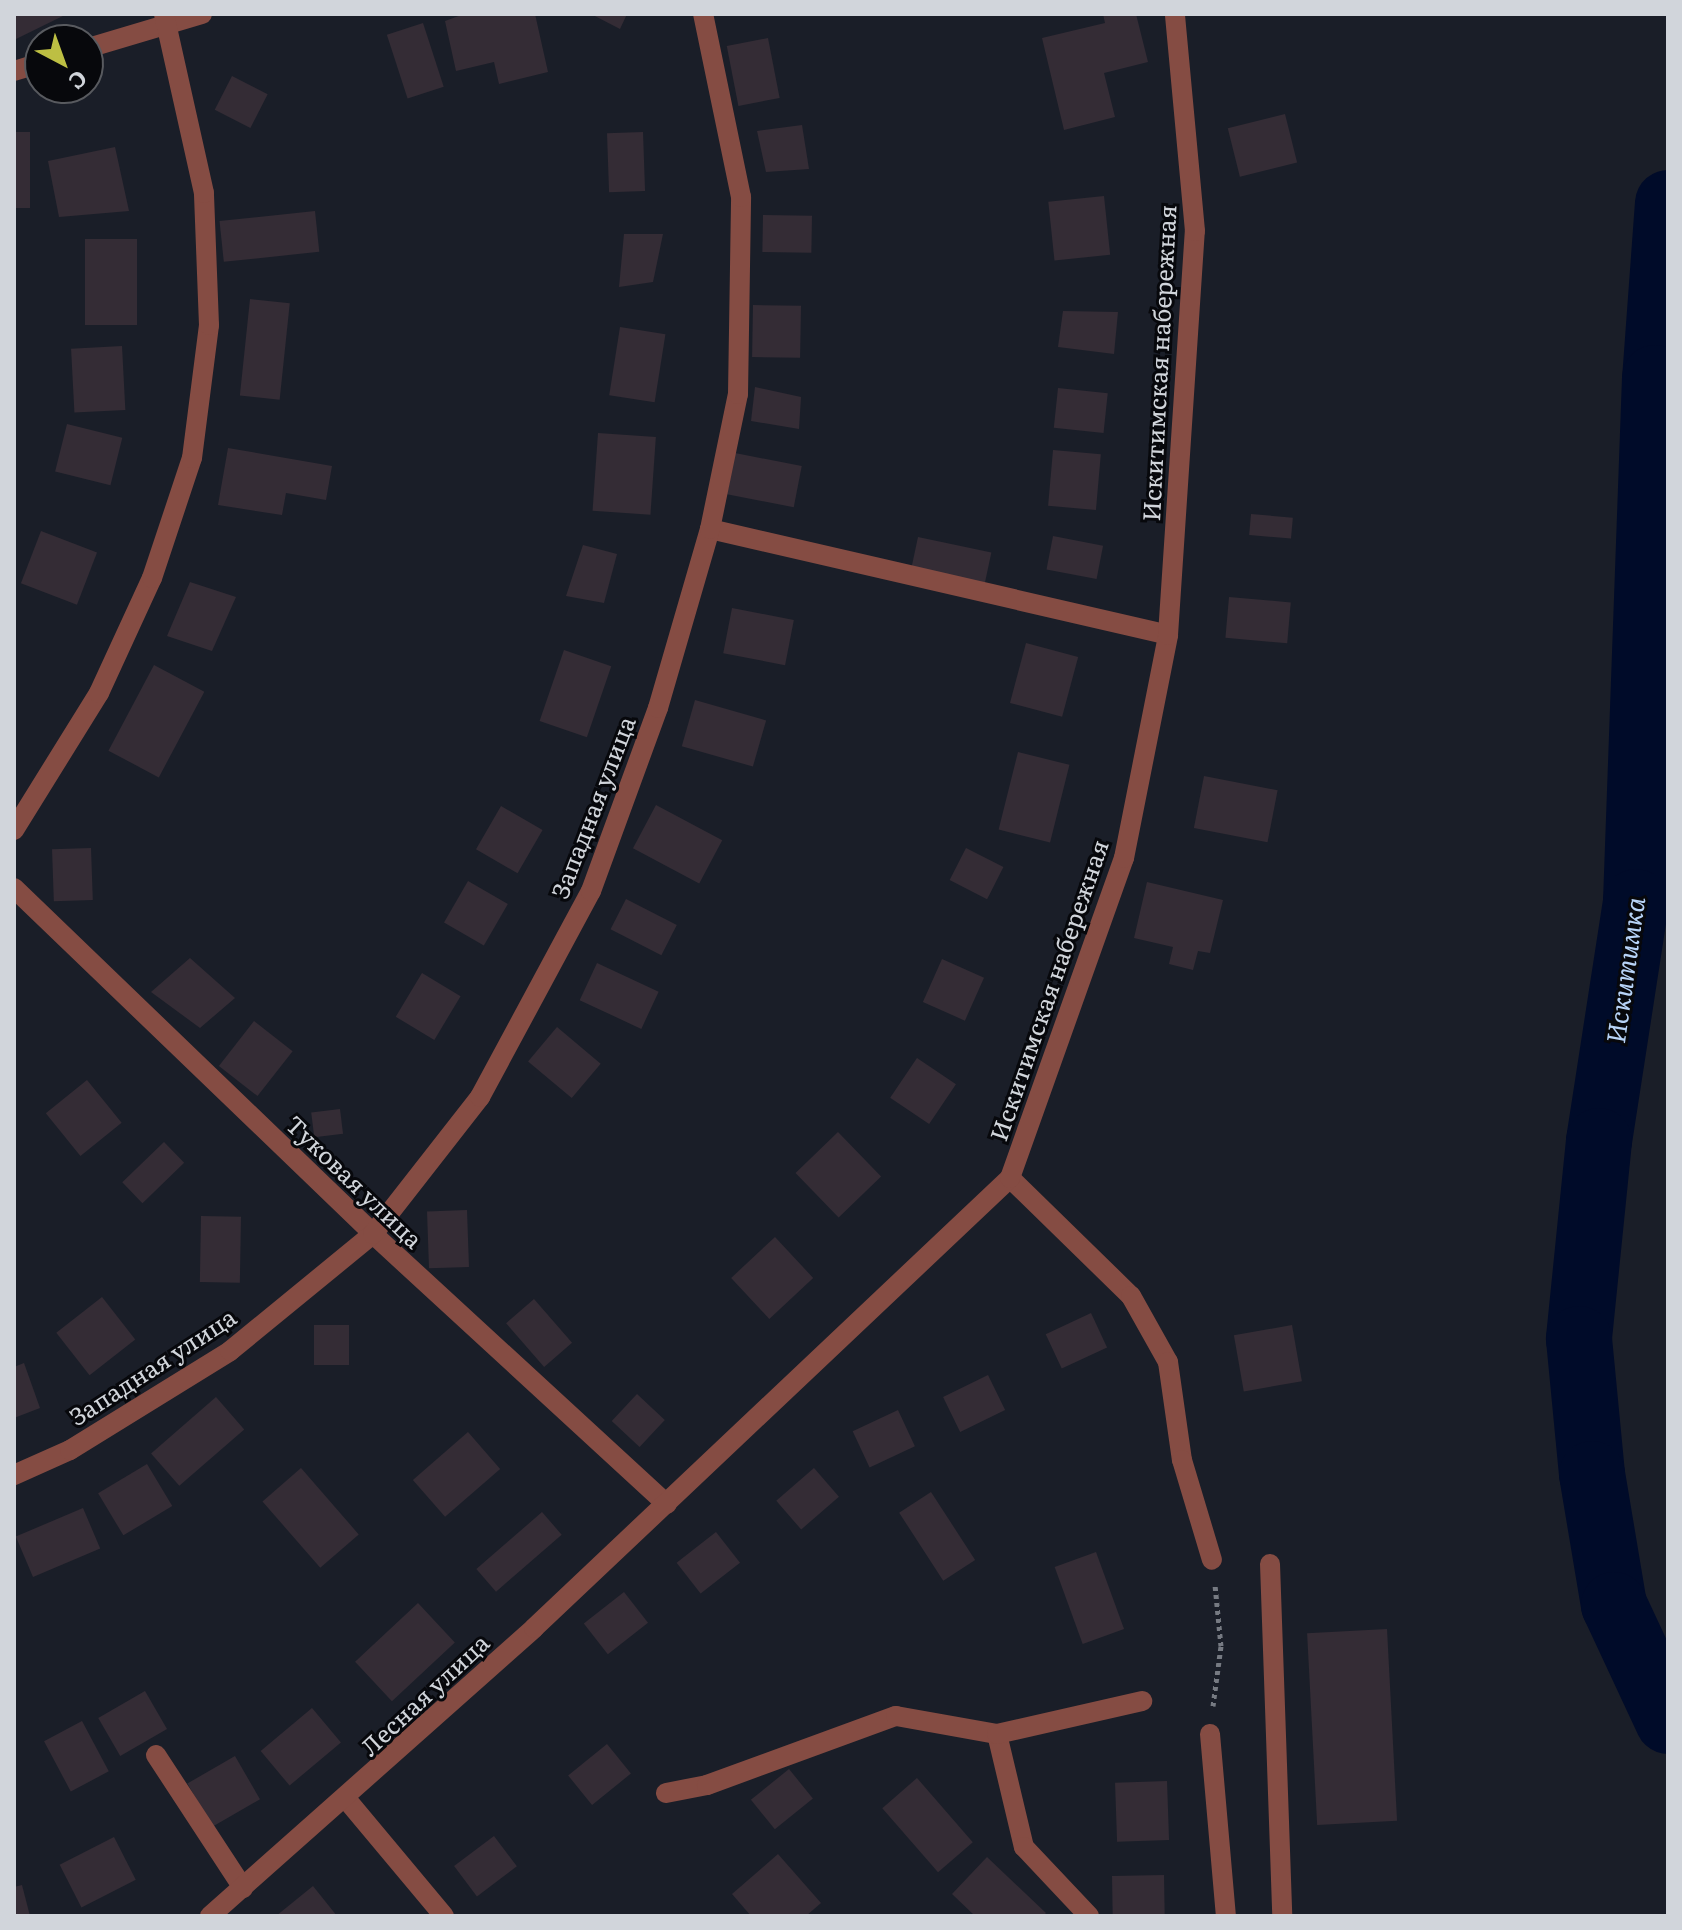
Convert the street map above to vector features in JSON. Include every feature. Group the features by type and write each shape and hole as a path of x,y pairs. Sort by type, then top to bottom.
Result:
{"lane":[{"path":"104,42 166,19 202,14"},
{"name":"Западная улица","path":"14,1475 70,1450 230,1351 373,1234 480,1097 591,891 658,708 710,529 738,394 741,197 703,14"},
{"name":"Искитимская набережная","path":"667,1504 1010,1178 1124,858 1168,635 1195,231 1175,14"},
{"path":"14,830 99,693 152,578 192,458 209,325 204,193 166,19"},
{"path":"710,529 1168,635"},
{"name":"Туковая улица","path":"14,888 373,1234 667,1504"},
{"path":"1010,1178 1131,1296 1168,1362 1182,1460 1212,1560"},
{"name":"Лесная улица","path":"210,1916 347,1800 667,1504"},
{"path":"1270,1564 1282,1916"},
{"path":"666,1793 707,1785 896,1716 997,1734 1142,1701"},
{"path":"997,1734 1024,1847 1089,1916"},
{"path":"1210,1734 1226,1916"},
{"path":"156,1755 243,1888"},
{"path":"347,1800 444,1916"}],"path":[{"path":"1210,1734 1221,1646 1212,1560"}],"building":[{"path":"14,14 67,14 47,24 24,24 24,35 14,40"},
{"path":"464,14 535,14 548,72 499,84 494,62 456,71 445,21"},
{"path":"591,14 627,14 620,29"},
{"path":"1103,14 1136,14 1148,62 1104,73 1115,117 1064,130 1042,38 1105,23"},
{"path":"423,23 444,87 408,98 387,35"},
{"path":"768,38 780,98 738,106 727,46"},
{"path":"232,76 268,94 250,128 215,110"},
{"path":"1285,114 1297,163 1240,177 1228,128"},
{"path":"802,125 809,169 766,172 757,131"},
{"path":"14,132 30,132 30,208 14,208"},
{"path":"643,132 645,191 609,192 607,133"},
{"path":"115,147 129,211 59,217 48,161"},
{"path":"1104,196 1110,255 1054,261 1048,202"},
{"path":"315,211 319,252 224,262 220,221"},
{"path":"763,215 812,216 811,253 762,252"},
{"path":"624,234 663,234 653,282 619,287"},
{"path":"85,239 137,239 137,325 85,325"},
{"path":"250,299 290,303 280,400 240,395"},
{"path":"753,305 801,306 800,358 752,357"},
{"path":"1063,311 1118,312 1114,354 1058,347"},
{"path":"620,327 665,334 655,402 609,395"},
{"path":"122,346 125,410 74,413 71,349"},
{"path":"755,387 801,397 799,429 751,421"},
{"path":"1058,388 1108,393 1104,433 1054,428"},
{"path":"67,424 122,438 110,485 55,472"},
{"path":"598,433 656,437 650,515 593,511"},
{"path":"228,448 332,466 326,500 286,493 282,515 218,505"},
{"path":"1053,450 1101,454 1096,510 1048,506"},
{"path":"735,453 802,466 794,507 727,494"},
{"path":"1251,514 1293,518 1291,539 1249,535"},
{"path":"41,531 97,553 77,605 21,583"},
{"path":"1053,536 1103,546 1097,579 1047,569"},
{"path":"918,537 991,553 984,585 911,569"},
{"path":"583,545 617,554 604,603 566,596"},
{"path":"190,582 236,597 212,651 167,636"},
{"path":"1229,597 1291,602 1287,643 1225,638"},
{"path":"732,608 794,620 785,665 723,653"},
{"path":"1026,643 1078,657 1062,717 1010,703"},
{"path":"564,650 611,666 587,737 540,721"},
{"path":"154,665 204,692 159,777 108,751"},
{"path":"695,700 766,720 753,767 682,746"},
{"path":"1018,752 1069,765 1050,842 999,830"},
{"path":"1204,776 1278,790 1268,842 1194,828"},
{"path":"656,805 722,840 699,883 633,848"},
{"path":"501,806 543,830 518,873 476,849"},
{"path":"91,848 93,900 54,901 52,849"},
{"path":"966,848 1003,867 987,899 950,880"},
{"path":"468,881 508,904 484,946 444,923"},
{"path":"1147,882 1223,900 1210,953 1198,951 1193,970 1169,964 1173,947 1134,938"},
{"path":"626,899 677,925 661,955 611,929"},
{"path":"190,958 235,998 200,1028 151,992"},
{"path":"942,959 984,978 965,1021 923,1002"},
{"path":"597,963 659,992 641,1029 580,1000"},
{"path":"422,973 461,996 434,1040 396,1017"},
{"path":"254,1021 293,1051 258,1096 219,1066"},
{"path":"557,1027 601,1064 572,1098 528,1061"},
{"path":"917,1058 956,1084 929,1124 890,1098"},
{"path":"87,1080 122,1123 80,1156 46,1113"},
{"path":"340,1109 343,1134 314,1137 311,1113"},
{"path":"838,1132 881,1177 839,1218 796,1173"},
{"path":"164,1142 184,1163 142,1203 122,1182"},
{"path":"467,1210 469,1267 429,1268 427,1211"},
{"path":"201,1216 241,1217 240,1283 200,1282"},
{"path":"775,1237 813,1278 769,1319 731,1278"},
{"path":"102,1297 135,1340 90,1375 56,1333"},
{"path":"534,1299 572,1343 544,1367 506,1323"},
{"path":"1091,1313 1107,1347 1062,1369 1046,1334"},
{"path":"314,1325 349,1325 349,1365 314,1365"},
{"path":"1292,1325 1302,1381 1244,1391 1234,1335"},
{"path":"24,1363 40,1408 14,1418 14,1367"},
{"path":"988,1375 1005,1410 960,1432 943,1397"},
{"path":"637,1394 665,1420 640,1447 612,1421"},
{"path":"216,1397 244,1429 179,1486 151,1453"},
{"path":"898,1410 915,1446 870,1467 853,1431"},
{"path":"468,1432 500,1469 445,1517 413,1480"},
{"path":"147,1464 172,1506 123,1535 98,1493"},
{"path":"301,1468 359,1534 320,1568 263,1501"},
{"path":"814,1468 839,1497 801,1529 776,1501"},
{"path":"931,1492 975,1560 943,1581 899,1513"},
{"path":"83,1508 100,1549 33,1577 16,1537"},
{"path":"542,1512 562,1535 496,1592 476,1569"},
{"path":"716,1532 740,1563 701,1594 677,1563"},
{"path":"1096,1552 1124,1629 1083,1644 1055,1567"},
{"path":"624,1592 648,1623 608,1654 584,1623"},
{"path":"418,1603 455,1642 392,1701 355,1662"},
{"path":"1387,1629 1397,1821 1317,1825 1307,1633"},
{"path":"145,1691 167,1729 120,1756 98,1718"},
{"path":"312,1708 341,1742 290,1786 261,1751"},
{"path":"82,1721 109,1771 71,1792 44,1741"},
{"path":"607,1744 631,1774 592,1805 568,1775"},
{"path":"235,1756 260,1799 212,1827 187,1784"},
{"path":"789,1769 813,1799 775,1829 751,1800"},
{"path":"917,1778 973,1842 938,1872 882,1808"},
{"path":"1167,1781 1169,1840 1117,1842 1115,1783"},
{"path":"494,1836 517,1866 477,1896 454,1866"},
{"path":"114,1837 136,1880 81,1907 60,1865"},
{"path":"778,1854 821,1903 806,1916 751,1916 732,1894"},
{"path":"987,1857 1046,1913 1043,1916 975,1916 952,1894"},
{"path":"1164,1875 1165,1916 1113,1916 1112,1876"},
{"path":"22,1885 30,1916 14,1916 14,1887"},
{"path":"313,1886 337,1916 276,1916"}],"waterway":[{"name":"Искитимка","path":"1668,203 1655,378 1636,902 1599,1141 1579,1339 1592,1474 1614,1605 1668,1721"}]}
